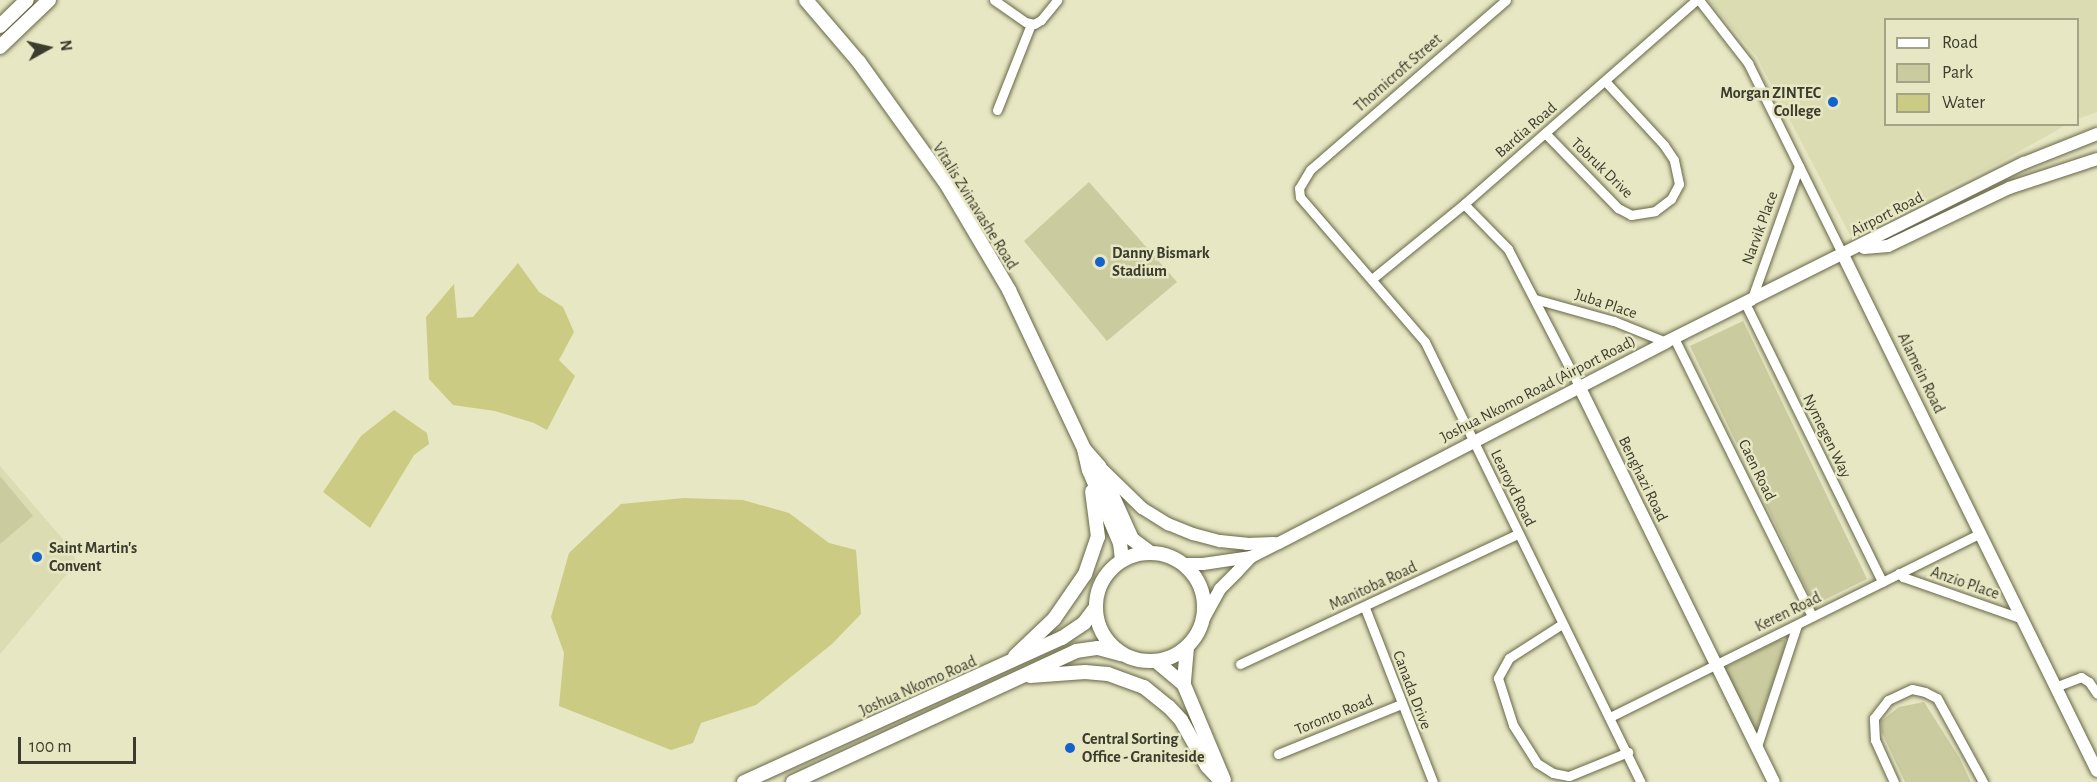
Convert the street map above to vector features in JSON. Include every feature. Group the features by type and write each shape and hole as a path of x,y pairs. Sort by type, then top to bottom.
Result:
{"main road":[{"path":"0,26 27,0"},
{"path":"0,47 50,0"},
{"name":"Vitalis Zvinavashe Road","path":"806,0 859,62 947,185 1009,290 1084,449 1132,539 1149,552"},
{"path":"1005,665 1054,619 1075,591 1095,550 1098,524 1094,468"},
{"name":"Vitalis Zvinavashe Road","path":"1094,468 1120,543 1122,560"},
{"path":"1149,552 1173,557 1184,564 1194,575 1205,603 1204,618 1198,634 1178,654 1157,662 1144,662 1121,654 1103,634 1096,607 1103,580 1122,560 1149,552"},
{"name":"Joshua Nkomo Road","path":"744,782 1062,638 1084,623 1096,607"},
{"path":"1187,647 1184,685 1223,782"},
{"name":"Joshua Nkomo Road","path":"793,782 1076,651 1089,648 1121,654"},
{"path":"1157,662 1184,685"},
{"path":"1020,677 1085,672 1108,674 1144,687 1181,720 1207,766 1223,782"}],"street":[{"path":"994,0 1029,23 1041,20 1057,0"},
{"name":"Thornicroft Street","path":"1310,170 1506,0"},
{"name":"Bardia Road","path":"1372,279 1464,204 1698,0"},
{"name":"Alamein Road","path":"1698,0 1748,63 2097,771"},
{"path":"997,110 1029,23"},
{"name":"Tobruk Drive","path":"1545,133 1618,208 1630,215 1655,211 1671,199 1679,184 1674,160 1664,144 1605,81"},
{"name":"Airport Road","path":"1843,255 2024,163 2097,134"},
{"name":"Airport Road","path":"1843,255 1872,246 1888,246 2009,188 2097,159"},
{"name":"Narvik Place","path":"1748,302 1799,166"},
{"name":"Learoyd Road","path":"1310,170 1299,188 1300,197 1425,342 1641,782"},
{"name":"Benghazi Road","path":"1464,204 1508,249 1535,299 1774,782"},
{"name":"Joshua Nkomo Road (Airport Road)","path":"1251,558 1473,440 1843,255"},
{"name":"Juba Place","path":"1535,299 1614,321 1670,340"},
{"name":"Nymegen Way","path":"1748,302 1882,582"},
{"name":"Caen Road","path":"1670,340 1812,616"},
{"path":"1094,468 1142,508 1168,524 1220,541 1247,544 1279,543"},
{"name":"Keren Road","path":"1610,717 1981,533"},
{"name":"Manitoba Road","path":"1240,664 1365,608 1518,534"},
{"path":"1184,564 1251,558"},
{"path":"1204,618 1220,589 1251,558"},
{"name":"Anzio Place","path":"1899,573 1904,577 2024,619"},
{"name":"Canada Drive","path":"1365,608 1433,782"},
{"path":"1562,624 1509,658 1498,678 1513,724 1537,763 1553,773 1569,776 1628,752"},
{"path":"1756,746 1797,625"},
{"path":"2055,687 2081,677 2089,682 2097,694"},
{"path":"1894,782 1875,740 1874,718 1888,700 1912,689 1937,698 1983,782"},
{"name":"Toronto Road","path":"1278,754 1401,704"}],"shaded area":[{"name":"Morgan ZINTEC College","path":"1708,0 2097,0 2097,112 2079,119 2079,18 1884,18 1884,126 2064,126 1997,164 1850,235 1757,57"},
{"name":"Saint Martin's Convent","path":"0,466 73,551 76,563 0,654"}],"green space":[{"name":"Danny Bismark Stadium","path":"1089,182 1177,282 1107,341 1024,241"},
{"path":"1743,321 1867,579 1814,605 1690,346"},
{"path":"0,476 33,516 0,544"},
{"path":"1779,640 1785,640 1785,647 1755,734 1724,668"},
{"path":"1924,702 1959,757 1971,782 1905,782 1882,733 1881,721 1899,707"}],"water":[{"path":"518,263 539,292 563,307 574,332 559,360 575,376 547,430 534,423 495,411 453,405 429,379 426,317 454,284 457,318 473,317"},
{"path":"394,410 427,433 429,444 414,455 370,528 323,492 361,436"},
{"path":"684,498 743,500 789,513 829,543 856,550 861,614 832,644 756,705 701,723 693,743 671,750 559,706 564,653 551,617 569,553 621,504"}],"place":[{"name":"Morgan ZINTEC College","path":"1833,102"},
{"name":"Danny Bismark Stadium","path":"1100,262"},
{"name":"Saint Martin's Convent","path":"37,557"},
{"name":"Central Sorting Office - Graniteside","path":"1070,748"}]}
